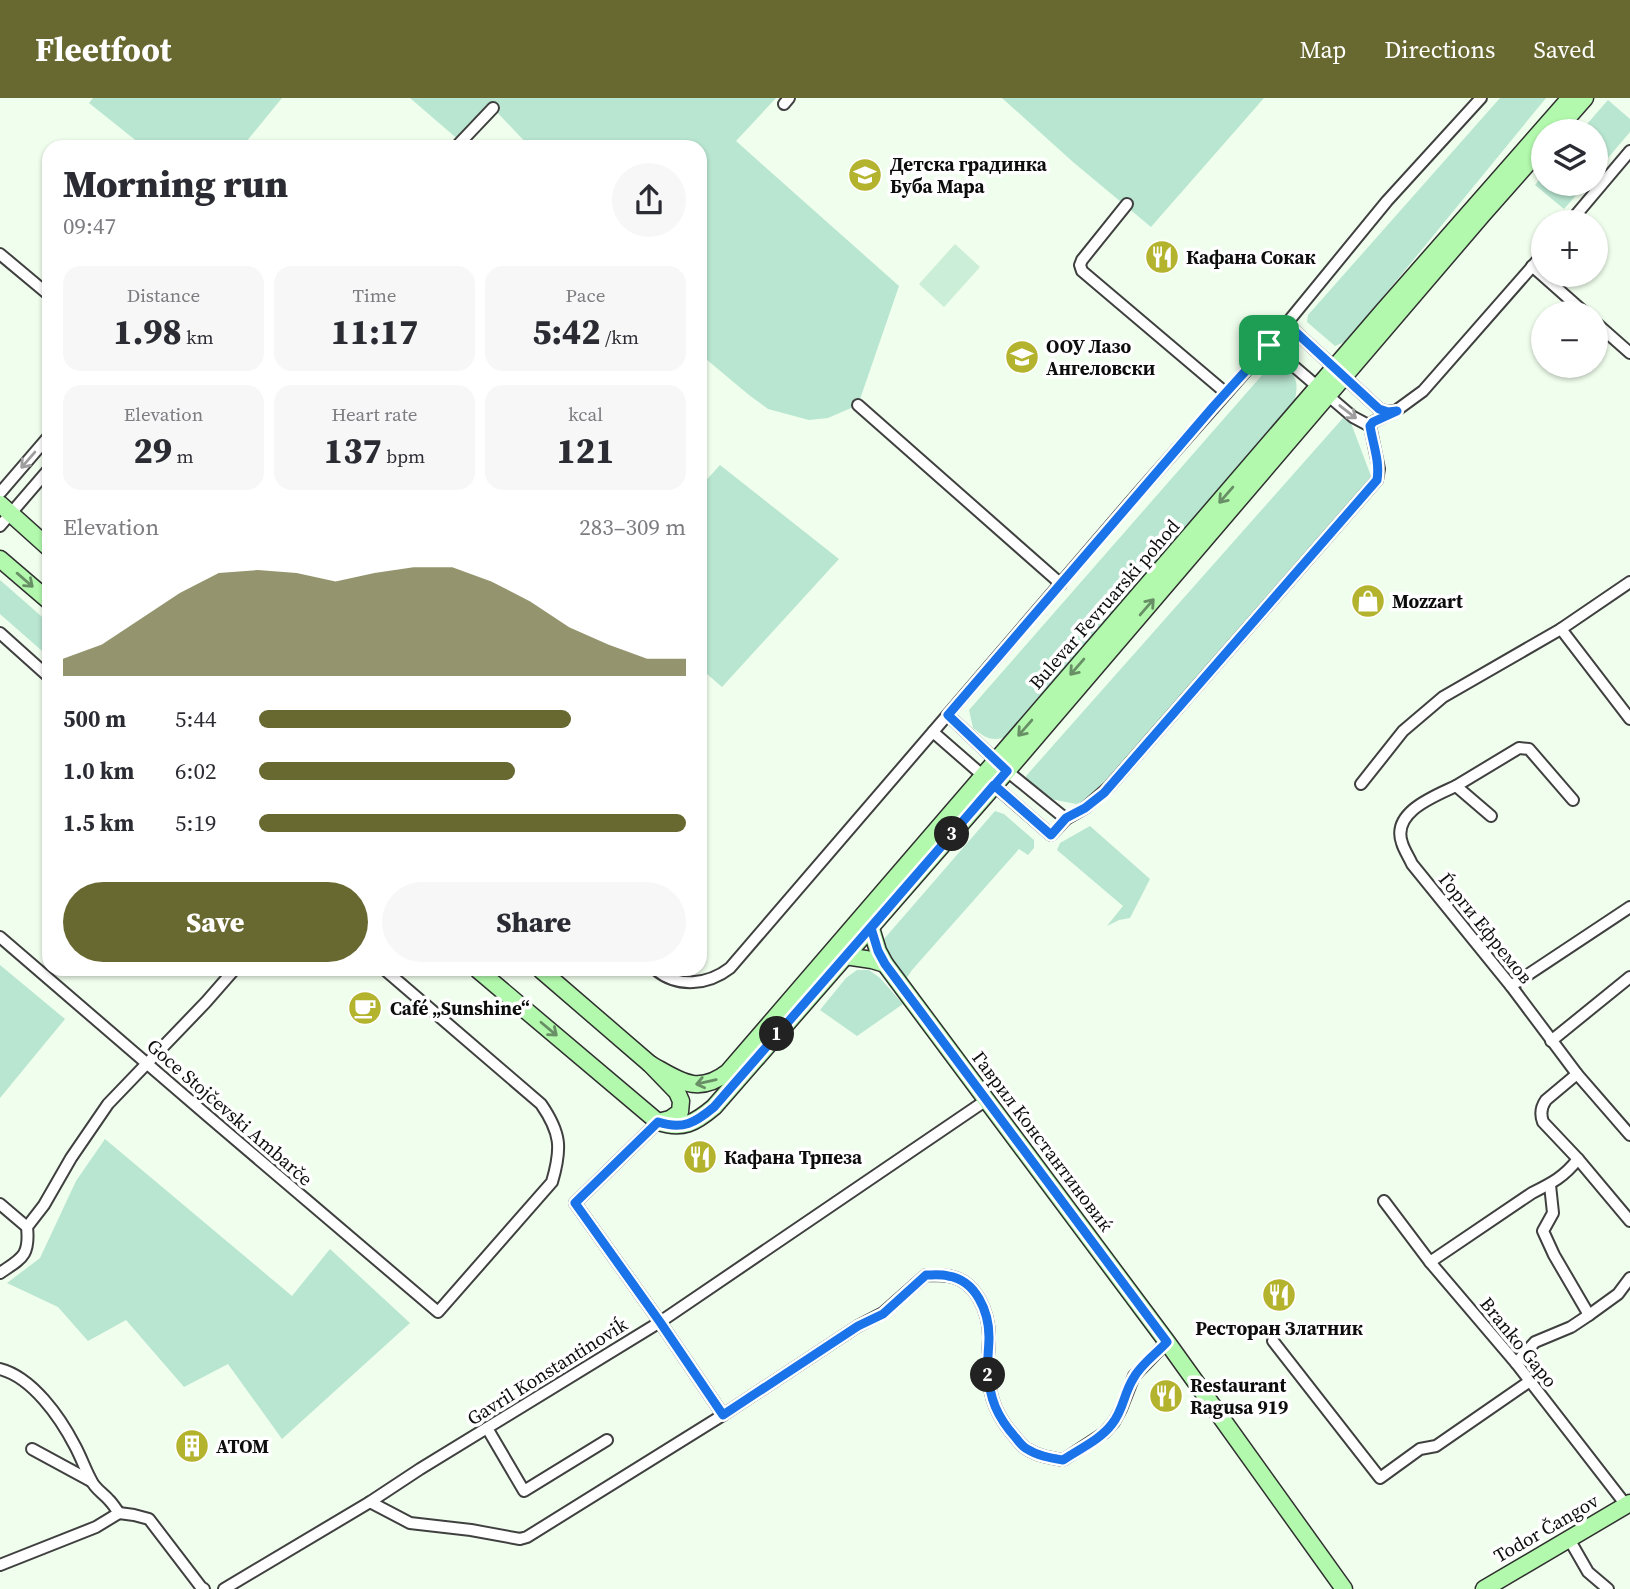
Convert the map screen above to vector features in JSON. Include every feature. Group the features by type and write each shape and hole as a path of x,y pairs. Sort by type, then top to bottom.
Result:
{"street":[{"path":"664,976 694,982 712,979 730,968 1287,324 1387,201 1481,98"},
{"name":"Bulevar Fevruarski pohod","path":"1340,373 1570,98"},
{"path":"1567,119 1585,98"},
{"path":"463,140 494,108"},
{"path":"1580,210 1630,151"},
{"name":"Bulevar Fevruarski pohod","path":"650,1064 693,1085 718,1080 728,1072 989,781 1323,392 1531,160"},
{"path":"1126,204 1082,260 1082,271 1226,393"},
{"path":"0,254 42,289"},
{"path":"1370,426 1397,411 1423,391 1531,267"},
{"path":"1556,287 1571,301"},
{"path":"1287,324 1379,409 1397,411"},
{"path":"1608,334 1630,353"},
{"path":"933,732 1051,835 1066,818 1085,808 1110,787 1377,480 1378,460 1370,426 1353,417 1269,345"},
{"path":"858,405 1061,584"},
{"path":"0,493 42,444"},
{"path":"42,475 4,515 42,543"},
{"path":"0,559 42,595"},
{"path":"1361,784 1403,731 1443,697 1561,629 1630,582"},
{"path":"1561,629 1630,719"},
{"path":"0,633 42,671"},
{"path":"948,715 1002,766 1066,818"},
{"path":"1491,816 1456,786 1524,747 1529,749 1573,800"},
{"name":"Bulevar Fevruarski pohod","path":"658,1122 673,1127 686,1125 714,1107 871,928 989,781"},
{"name":"Ѓорги Ефремов","path":"1456,786 1422,803 1404,820 1401,830 1402,843 1412,864 1511,986 1577,1074 1630,1135"},
{"path":"1511,986 1630,907"},
{"name":"Гаврил Константиновиќ","path":"871,928 885,964 1167,1342 1343,1589"},
{"name":"Goce Stojčevski Ambarče","path":"0,937 42,973"},
{"path":"845,956 885,964"},
{"name":"Goce Stojčevski Ambarče","path":"46,976 438,1312 552,1182 558,1158 558,1140 556,1129 541,1104 392,976"},
{"path":"27,1227 108,1104 228,976"},
{"path":"485,976 658,1122"},
{"path":"548,976 650,1064 677,1092 681,1101 680,1112 670,1119 658,1122 575,1203 723,1415"},
{"path":"1551,1041 1630,977"},
{"path":"1577,1074 1542,1105 1543,1122 1630,1221"},
{"name":"Gavril Konstantinoviḱ","path":"224,1589 660,1322 985,1101"},
{"path":"1430,1262 1532,1193 1565,1175 1578,1159"},
{"path":"1550,1185 1553,1213 1543,1231 1553,1255 1589,1315"},
{"name":"Branko Gapo","path":"1384,1201 1430,1262 1516,1363 1628,1504"},
{"path":"0,1204 27,1227 29,1242 26,1252 19,1260 0,1273"},
{"path":"370,1502 410,1523 520,1539 536,1532 723,1415 858,1326 883,1314 926,1275 950,1276 961,1280 977,1294 987,1317 987,1367 996,1412 1025,1449 1042,1456 1063,1460 1104,1433 1121,1409 1134,1376 1167,1342"},
{"path":"1516,1363 1535,1342 1570,1327 1618,1294 1630,1278"},
{"path":"1273,1341 1380,1478 1420,1449 1436,1446 1530,1381"},
{"path":"0,1370 22,1379 44,1401 73,1443 91,1481 119,1513"},
{"path":"487,1428 524,1491 607,1440"},
{"path":"32,1449 91,1481"},
{"name":"Todor Čangov","path":"1483,1589 1628,1504"},
{"path":"0,1565 96,1527 119,1513 149,1518 204,1589"},
{"path":"1569,1539 1588,1573 1608,1589"}],"green space":[{"path":"93,98 282,98 248,140 135,140 89,103"},
{"path":"410,98 776,98 736,141 899,286 858,405 828,418 809,420 768,409 707,360 707,140 523,140 493,108 463,140 459,140"},
{"path":"1002,98 1264,98 1151,227"},
{"path":"1500,98 1546,98 1347,341 1335,346 1307,322 1308,315"},
{"path":"1608,100 1630,119 1630,132 1608,158 1608,119 1591,119"},
{"path":"1548,196 1575,196 1564,209"},
{"path":"955,244 980,267 944,307 919,284"},
{"path":"1286,365 1294,375 1296,384 1294,406 1006,737 988,738 973,728 969,710 1270,366"},
{"path":"1343,418 1351,423 1374,484 1109,787 1089,800 1076,804 1046,798 1029,784 1026,776"},
{"path":"720,465 839,559 722,687 707,674 707,479"},
{"path":"0,580 42,617 42,651 0,614"},
{"path":"995,811 1004,814 1034,840 1034,848 1028,855 1019,849 906,979 885,951 884,939"},
{"path":"1090,826 1150,879 1130,918 1107,926 1123,906 1057,850 1060,843"},
{"path":"0,965 65,1019 0,1098"},
{"path":"857,970 869,970 880,978 903,1004 857,1036 820,1010 846,978"},
{"path":"105,1139 292,1296 330,1249 410,1323 282,1439 228,1364 184,1387 126,1320 88,1341 58,1307 7,1283 40,1258 76,1181"}],"place":[{"name":"Детска градинка Буба Мара","path":"865,175"},
{"name":"Кафана Сокак","path":"1162,257"},
{"name":"ООУ Лазо Ангеловски","path":"1022,357"},
{"name":"Mozzart","path":"1368,601"},
{"name":"Café „Sunshine“","path":"365,1008"},
{"name":"Кафана Трпеза","path":"700,1157"},
{"name":"Ресторан Златник","path":"1279,1295"},
{"name":"Restaurant Ragusa 919","path":"1166,1396"},
{"name":"АТОМ","path":"192,1446"}],"route":[{"path":"1269,345 948,715 1007,771 994,785 972,811 871,928 714,1107 686,1125 673,1127 658,1122 575,1203 723,1415 858,1326 883,1314 926,1275 950,1276 961,1280 977,1294 987,1317 987,1367 996,1412 1025,1449 1042,1456 1063,1460 1104,1433 1121,1409 1134,1376 1167,1342 885,964 871,928 994,785 1051,835 1066,818 1104,793 1377,480 1378,460 1370,426 1397,411 1379,409 1287,324 1269,345"}]}
